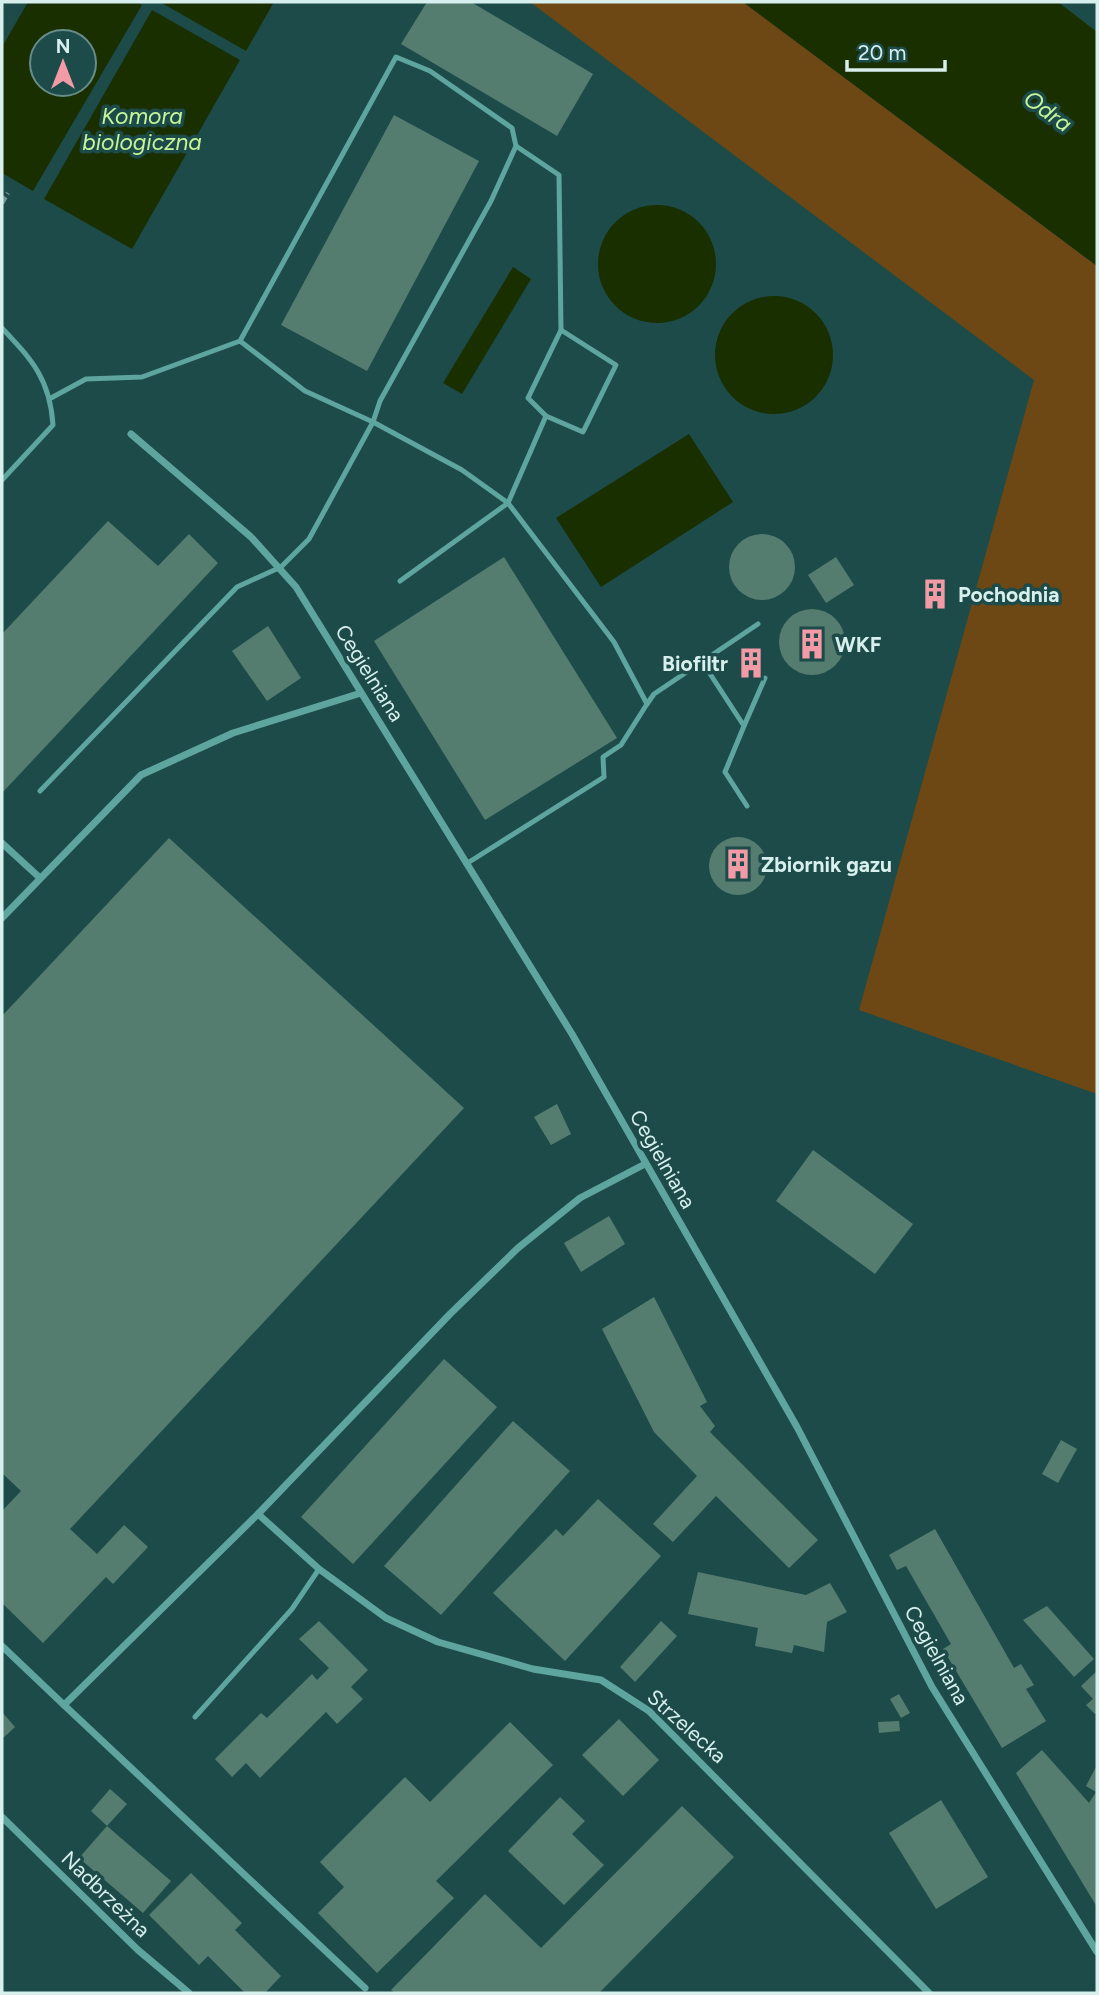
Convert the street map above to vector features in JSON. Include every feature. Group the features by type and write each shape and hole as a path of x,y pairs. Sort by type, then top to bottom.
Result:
{"street":[{"name":"Cegielniana","path":"131,434 251,537 281,567 572,1034 797,1427 932,1687 1097,1952"},
{"path":"2,918 141,775 233,733 361,693"},
{"path":"2,843 40,878"},
{"path":"64,1705 258,1514 450,1314 518,1248 580,1198 645,1164"},
{"name":"Strzelecka","path":"258,1514 319,1569 386,1618 438,1642 533,1669 601,1680 649,1711 929,1993"},
{"path":"2,1646 365,1988"},
{"name":"Nadbrzeżna","path":"2,1817 138,1950 189,1993"}],"lane":[{"path":"40,791 237,587 281,567 309,539 373,422 380,401 491,201 516,146 512,128 430,71 396,57 240,341 142,377 86,379 51,398"},
{"path":"516,146 559,174 561,330 528,398 547,416 583,432 617,365 561,330"},
{"path":"2,328 35,363 51,398 52,425 2,480"},
{"path":"240,341 305,391 373,422 462,470 508,503 614,642 647,704"},
{"path":"400,581 508,503 547,416"},
{"path":"466,864 604,777 603,757 621,745 654,694 758,624"},
{"path":"703,663 744,726"},
{"path":"747,806 725,772 765,678"},
{"path":"195,1717 292,1609 319,1569"}],"path":[{"path":"2,203 8,193"}],"shaded area":[{"path":"530,2 743,2 1097,266 1097,1094 859,1010 1034,380"}],"water":[{"name":"Komora biologiczna","path":"28,2 137,2 142,5 98,80 98,28 28,28 28,98 88,98 33,191 2,173 2,47"},
{"path":"160,2 274,2 246,51"},
{"name":"Odra","path":"743,2 1058,2 1097,32 1097,266"},
{"name":"Komora biologiczna","path":"152,10 240,60 132,249 44,199"},
{"path":"657,205 680,209 699,222 712,241 716,264 712,287 699,306 680,319 657,323 634,319 615,306 602,287 598,264 602,241 615,222 634,209"},
{"path":"513,267 531,279 462,394 443,383"},
{"path":"774,296 797,300 816,313 829,332 833,355 829,378 816,397 797,410 774,414 751,410 732,397 719,378 715,355 719,332 732,313 751,300"},
{"path":"689,434 733,502 601,587 556,518"}],"building":[{"path":"427,2 471,2 593,74 557,136 401,44"},
{"path":"394,115 479,161 367,371 281,325"},
{"path":"108,521 158,566 189,534 218,563 2,793 2,634"},
{"path":"762,534 785,544 795,567 785,590 762,600 739,590 729,567 739,544"},
{"path":"504,557 617,738 485,820 374,641"},
{"path":"836,557 854,585 826,603 808,575"},
{"name":"WKF","path":"812,609 835,619 845,642 835,665 812,675 789,665 779,642 789,619"},
{"path":"268,626 301,678 267,701 232,651"},
{"name":"Biofiltr","path":"751,651 762,668 751,674 741,658"},
{"name":"Zbiornik gazu","path":"738,837 754,842 762,850 767,866 762,882 754,890 738,895 722,890 714,882 709,866 714,850 722,842"},
{"path":"169,838 464,1108 70,1529 97,1554 124,1525 148,1547 113,1584 106,1577 43,1643 2,1603 2,1511 21,1491 2,1473 2,1016"},
{"path":"557,1104 571,1134 551,1145 534,1117"},
{"path":"813,1150 913,1224 875,1274 776,1201"},
{"path":"609,1216 625,1244 581,1272 564,1243"},
{"path":"654,1297 707,1402 700,1406 715,1426 710,1432 818,1540 789,1568 716,1496 673,1542 653,1524 697,1476 654,1432 602,1329"},
{"path":"444,1359 497,1407 353,1564 301,1517"},
{"path":"513,1421 570,1471 441,1615 384,1566"},
{"path":"1061,1440 1077,1449 1058,1483 1042,1474"},
{"path":"598,1499 661,1556 565,1661 493,1593 556,1529 563,1536"},
{"path":"935,1529 1014,1668 1021,1664 1034,1685 1026,1689 1046,1721 1002,1748 943,1649 951,1644 906,1566 897,1570 889,1555"},
{"path":"698,1572 806,1595 830,1583 847,1612 827,1622 824,1652 794,1645 792,1653 755,1646 758,1628 688,1614"},
{"path":"1047,1606 1094,1659 1074,1677 1023,1620"},
{"path":"319,1621 368,1670 351,1687 363,1699 337,1724 326,1712 260,1778 246,1763 232,1777 215,1759 261,1713 267,1718 312,1674 317,1680 329,1668 299,1639"},
{"path":"661,1621 677,1636 635,1682 620,1667"},
{"path":"1097,1671 1095,1714 1086,1705 1093,1699 1081,1686"},
{"path":"899,1694 910,1713 901,1718 890,1699"},
{"path":"2,1712 15,1727 2,1739"},
{"path":"619,1719 659,1760 623,1796 582,1755"},
{"path":"899,1721 900,1731 879,1733 878,1722"},
{"path":"510,1722 553,1765 436,1881 454,1898 377,1973 318,1913 344,1887 320,1862 405,1777 430,1802"},
{"path":"1042,1750 1089,1803 1096,1792 1086,1786 1097,1765 1097,1907 1016,1773"},
{"path":"110,1789 127,1804 107,1826 91,1811"},
{"path":"560,1797 585,1821 572,1834 604,1865 564,1905 508,1851"},
{"path":"941,1800 988,1877 936,1909 889,1833"},
{"path":"682,1806 734,1857 599,1993 395,1993 391,1990 485,1894 541,1948"},
{"path":"107,1826 171,1881 143,1913 79,1858"},
{"path":"191,1873 242,1923 235,1930 281,1976 265,1993 245,1993 208,1956 199,1965 149,1915"}],"place":[{"name":"Pochodnia","path":"935,594"},
{"name":"WKF","path":"812,644"},
{"name":"Biofiltr","path":"751,663"},
{"name":"Zbiornik gazu","path":"738,864"}]}
